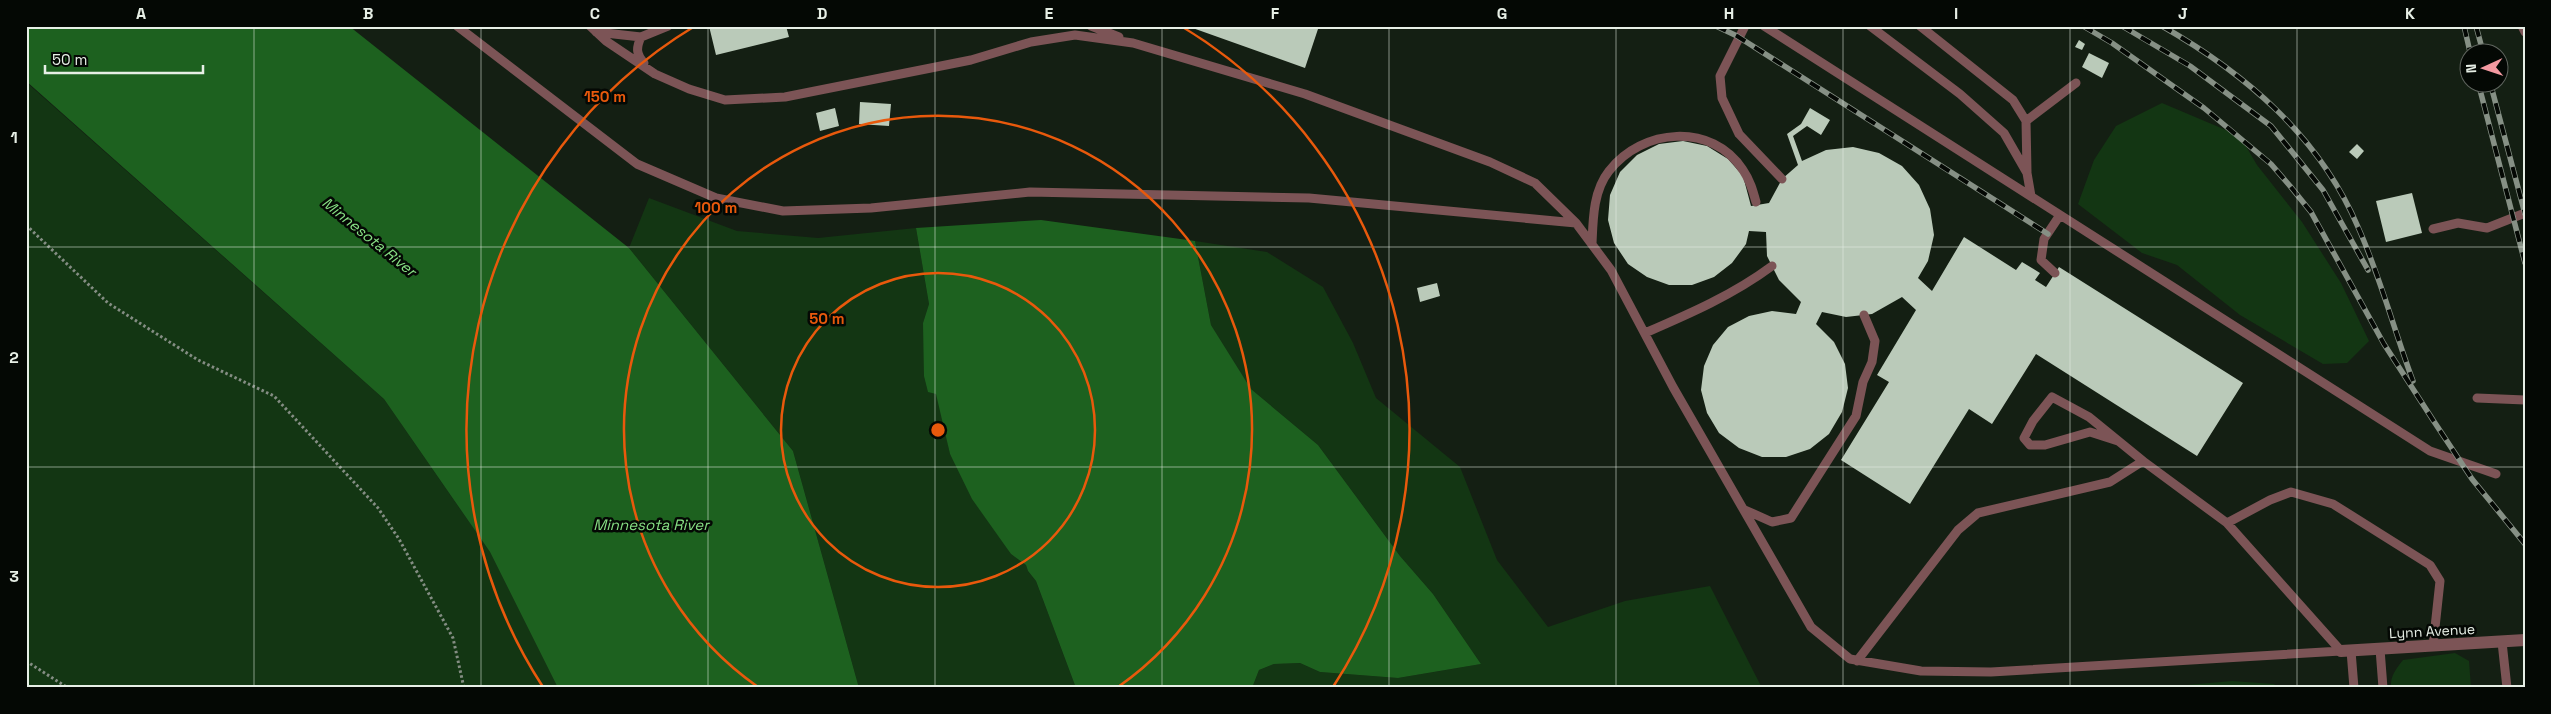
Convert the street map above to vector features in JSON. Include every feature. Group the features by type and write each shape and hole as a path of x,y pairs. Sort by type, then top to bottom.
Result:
{"street":[{"name":"Lynn Avenue","path":"2346,651 2525,640"}],"lane":[{"path":"457,26 637,164 716,198 783,211 870,208 1030,192 1309,198 1576,223"},
{"path":"593,29 641,37 668,26"},
{"path":"1092,26 1133,43 1305,94 1490,162 1535,183 1576,223 1611,270 1811,628 1850,659 1921,671 1991,672 2346,651"},
{"path":"1745,26 1720,76 1722,98 1739,134 1782,179"},
{"path":"1764,26 2430,451 2496,474"},
{"path":"1870,26 1960,94 2004,133 2027,177"},
{"path":"1920,26 2013,100 2026,121 2027,177 2031,196"},
{"path":"2522,26 2525,32"},
{"path":"593,29 655,74 689,89 725,100 785,97 971,60 1030,42 1075,35 1133,43"},
{"path":"641,37 636,46 638,57 655,74"},
{"path":"2026,121 2076,83"},
{"path":"1592,244 1593,215 1599,190 1608,172 1638,145 1656,138 1698,138 1715,144 1729,154 1743,169 1751,184 1756,202"},
{"path":"2433,229 2458,222 2487,228 2525,213"},
{"path":"2055,273 2041,260 2044,240 2060,215"},
{"path":"1645,333 1706,306 1749,283 1772,266"},
{"path":"1745,510 1772,522 1790,518 1856,416 1863,382 1872,362 1875,341 1864,315"},
{"path":"2118,441 2090,432 2045,445 2030,445 2024,438 2033,421 2052,396 2089,417 2143,461 2227,523 2346,651 2354,688"},
{"path":"2477,398 2525,400"},
{"path":"1857,661 1958,530 1978,513 2110,482 2143,461"},
{"path":"2227,523 2270,500 2291,492 2333,504 2430,565 2440,581 2433,646"},
{"path":"2502,642 2507,688"},
{"path":"2380,649 2383,688"}],"path":[{"path":"26,225 108,303 198,360 274,396 378,508 399,539 453,638 464,688"},
{"path":"26,661 68,688"}],"shaded area":[{"path":"26,82 384,399 490,552 558,688 26,688"},
{"path":"2162,103 2240,136 2257,165 2302,222 2341,283 2369,341 2347,363 2323,364 2240,315 2177,265 2142,253 2078,204 2094,160 2116,126"},
{"path":"649,198 737,231 818,238 916,228 929,304 923,323 950,454 1011,554 1026,565 1036,581 1076,688 859,688 793,451 629,248"},
{"path":"1195,241 1267,252 1323,287 1353,343 1376,398 1460,467 1497,560 1548,627 1625,601 1710,586 1762,688 1252,688 1259,670 1274,664 1300,663 1320,672 1398,678 1481,664 1433,594 1400,556 1318,445 1251,389 1211,325"},
{"path":"2455,653 2469,661 2471,688 2391,688 2393,676 2403,660"},
{"path":"2232,681 2274,684 2278,688 2153,688"}],"water":[{"name":"Minnesota River","path":"26,26 349,26 629,248 793,451 859,688 558,688 490,552 384,399 26,81"},
{"path":"1041,220 1195,241 1211,325 1251,389 1318,445 1400,556 1433,594 1481,664 1398,678 1320,672 1300,663 1274,664 1259,670 1252,688 1076,688 1036,581 1026,565 1011,554 972,499 950,454 936,394 928,392 924,376 923,323 929,304 916,228"}],"building":[{"path":"709,26 786,26 789,37 716,55"},
{"path":"1187,26 1319,26 1305,68"},
{"path":"2079,40 2085,44 2082,50 2075,47"},
{"path":"2089,53 2109,63 2102,78 2082,67"},
{"path":"860,102 891,104 889,126 859,124"},
{"path":"835,108 839,126 820,131 816,113"},
{"path":"1810,108 1830,120 1821,135 1807,126 1793,136 1802,161 1826,150 1853,147 1879,153 1902,166 1919,185 1930,209 1934,235 1928,261 1918,278 1932,291 1964,237 2016,270 2022,262 2040,273 2035,280 2046,287 2059,267 2243,383 2197,456 2036,354 1992,424 1969,409 1910,504 1841,460 1889,382 1877,375 1916,310 1902,297 1872,314 1846,317 1822,312 1816,324 1834,342 1845,364 1848,388 1842,412 1829,434 1810,449 1786,457 1762,457 1739,448 1719,433 1707,413 1701,390 1704,366 1713,345 1728,327 1749,316 1772,311 1796,314 1801,302 1779,280 1767,256 1766,232 1749,231 1746,244 1732,263 1714,277 1692,285 1669,285 1647,277 1628,264 1614,243 1608,220 1610,195 1620,172 1637,155 1659,144 1683,141 1707,146 1728,159 1743,176 1751,206 1769,203 1782,179 1798,165 1787,134 1801,124"},
{"path":"2357,144 2364,151 2357,159 2349,152"},
{"path":"2412,193 2422,233 2386,242 2376,201"},
{"path":"1437,283 1440,296 1420,302 1417,288"}],"railway":[{"path":"1716,26 1737,36 2048,234"},
{"path":"2083,26 2112,43 2204,108 2271,164 2290,186 2311,212 2384,344 2433,420 2472,479 2525,544"},
{"path":"2122,26 2190,66 2271,126 2323,190 2368,270"},
{"path":"2162,26 2223,65 2251,87 2277,110 2323,164 2342,194 2366,246 2413,381"},
{"path":"2464,26 2468,42"},
{"path":"2476,26 2480,42"},
{"path":"2481,92 2525,263"},
{"path":"2493,92 2525,214"}]}
